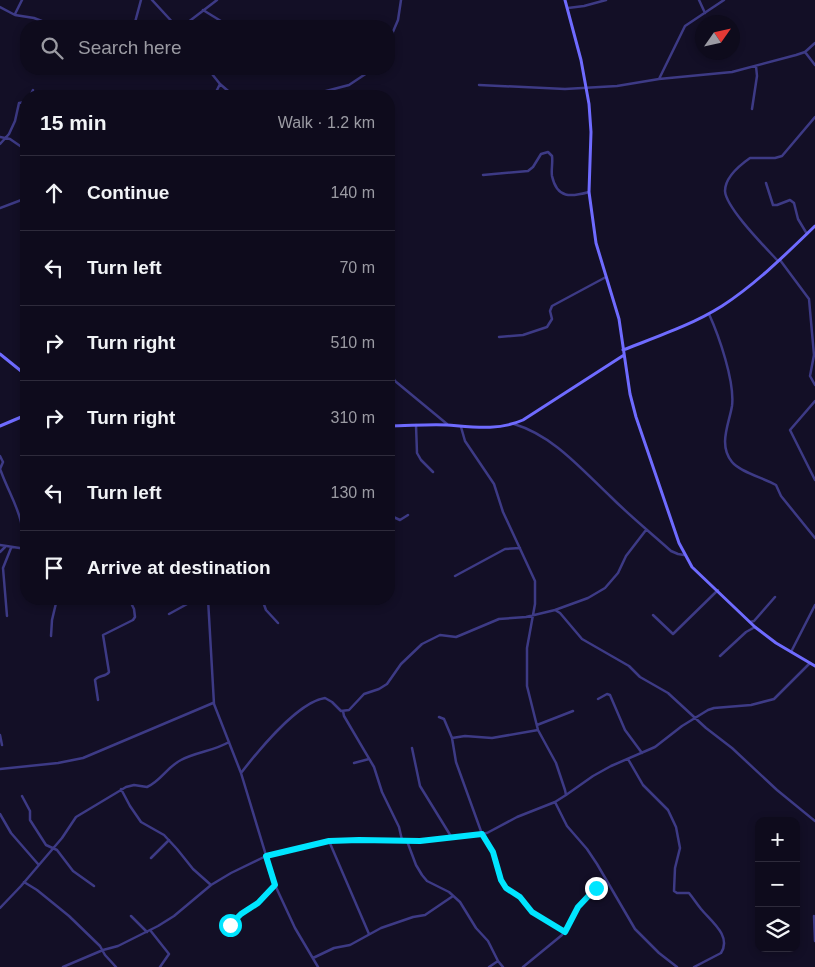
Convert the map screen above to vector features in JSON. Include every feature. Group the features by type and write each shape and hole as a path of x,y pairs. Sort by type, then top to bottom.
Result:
{"main road":[{"path":"565,0 587,88 591,125 589,192 596,243 619,319 630,394 636,417 676,534 684,555 692,567 755,627 764,635 815,666"},
{"path":"623,350 709,314 732,299 779,261 815,226"},
{"path":"0,354 20,370"},
{"path":"395,426 476,428 514,424 624,355"},
{"path":"0,426 20,418"}],"street":[{"path":"15,15 22,0"},
{"path":"136,20 141,0"},
{"path":"152,0 170,20"},
{"path":"190,20 217,0"},
{"path":"395,27 401,0"},
{"path":"568,8 606,0"},
{"path":"699,0 705,14"},
{"path":"659,80 682,30 689,23 724,0"},
{"path":"0,7 15,15 39,20"},
{"path":"203,10 219,20"},
{"path":"479,85 565,89 617,86 716,75 805,52 815,43"},
{"path":"805,52 815,65"},
{"path":"752,108 757,76 756,66"},
{"path":"213,75 227,90"},
{"path":"328,90 349,84 363,75"},
{"path":"217,90 220,84"},
{"path":"0,144 9,134 20,103"},
{"path":"815,117 782,156 775,158 750,158 731,176 725,189 728,201 737,214 779,261 809,299 814,355 810,376 815,385"},
{"path":"0,137 10,139 20,146"},
{"path":"483,175 528,172 534,167 542,154 548,152 552,156 552,176 558,190 563,195 568,196 589,192"},
{"path":"766,183 773,204 778,205 790,200 794,202 798,219 807,234"},
{"path":"0,208 20,201"},
{"path":"498,338 522,335 547,327 552,319 550,312 552,306 606,277"},
{"path":"709,314 725,358 732,397 725,435 728,456 738,467 776,485 781,496 815,538"},
{"path":"395,381 449,426"},
{"path":"815,401 790,430 815,480"},
{"path":"514,424 528,429 566,454 646,530 671,551 684,555"},
{"path":"416,425 417,453 433,472"},
{"path":"461,427 465,440 494,484 503,512 535,584 536,597 528,638 525,674 529,698 538,730 556,764 566,795"},
{"path":"0,456 3,462 0,469 16,506 20,521"},
{"path":"395,518 400,520 408,515"},
{"path":"344,712 364,694 388,684 401,664 422,644 440,635 461,635 499,619 526,617 555,610 588,598 605,588 618,573 626,556 646,530"},
{"path":"0,545 20,549"},
{"path":"0,552 5,547"},
{"path":"7,616 3,568 11,548"},
{"path":"455,576 505,549 520,548"},
{"path":"653,615 674,633 718,590"},
{"path":"750,622 775,597"},
{"path":"51,636 50,628 56,605"},
{"path":"98,700 95,680 109,672 103,635 133,620 135,617 132,605"},
{"path":"169,614 185,605"},
{"path":"208,605 213,702 241,773 275,885 295,928 318,967"},
{"path":"264,605 266,610 278,623"},
{"path":"791,652 815,605"},
{"path":"555,610 582,639 628,666 640,677 663,690 815,821"},
{"path":"720,656 746,632 755,627"},
{"path":"63,967 103,950 118,946 149,931 174,916 211,885 266,856 329,841 420,841 490,832 517,817 555,802 593,776 655,747 695,718 714,708 751,705 774,699 810,663"},
{"path":"598,699 607,694 610,695 625,730 642,753"},
{"path":"241,773 270,738 293,717 314,702 320,699 329,699 344,712 344,716 370,759 382,792 400,827 402,840"},
{"path":"0,769 58,763 83,758 213,702"},
{"path":"537,725 573,711"},
{"path":"439,717 444,719 452,738 456,762 482,834 493,852 501,880 506,888 520,897 532,912 565,932"},
{"path":"452,738 465,736 492,738 538,730"},
{"path":"0,735 2,745"},
{"path":"0,908 53,848 76,817 121,789 134,786 147,787 154,784 168,768 180,760 229,742"},
{"path":"412,748 420,786 452,838"},
{"path":"354,763 370,759"},
{"path":"628,759 643,786 668,810 676,826 680,848 675,868 674,891 689,893 723,937 722,953 694,967"},
{"path":"121,789 141,822 158,831 169,840 193,869 211,885"},
{"path":"22,796 30,811 30,820 46,845 57,850 73,871 94,886"},
{"path":"555,802 567,826 587,849 634,929 659,953 678,967"},
{"path":"0,814 11,832 38,865"},
{"path":"151,858 169,840"},
{"path":"329,841 369,934"},
{"path":"407,841 422,875 427,881 443,888 460,902 476,928 488,941 503,967"},
{"path":"523,967 565,932 578,907 607,881"},
{"path":"24,882 43,894 69,916 103,950 116,967"},
{"path":"227,931 241,914 258,903 275,885"},
{"path":"313,958 334,948 350,945 395,922 425,915 453,896"},
{"path":"131,916 149,931 169,954 160,967"},
{"path":"814,916 815,941"},
{"path":"489,967 498,961"}],"route":[{"path":"230,925 241,914 258,903 275,885 266,856 337,840 420,841 482,834 493,852 501,880 506,888 520,897 532,912 565,932 578,907 596,888"}]}
